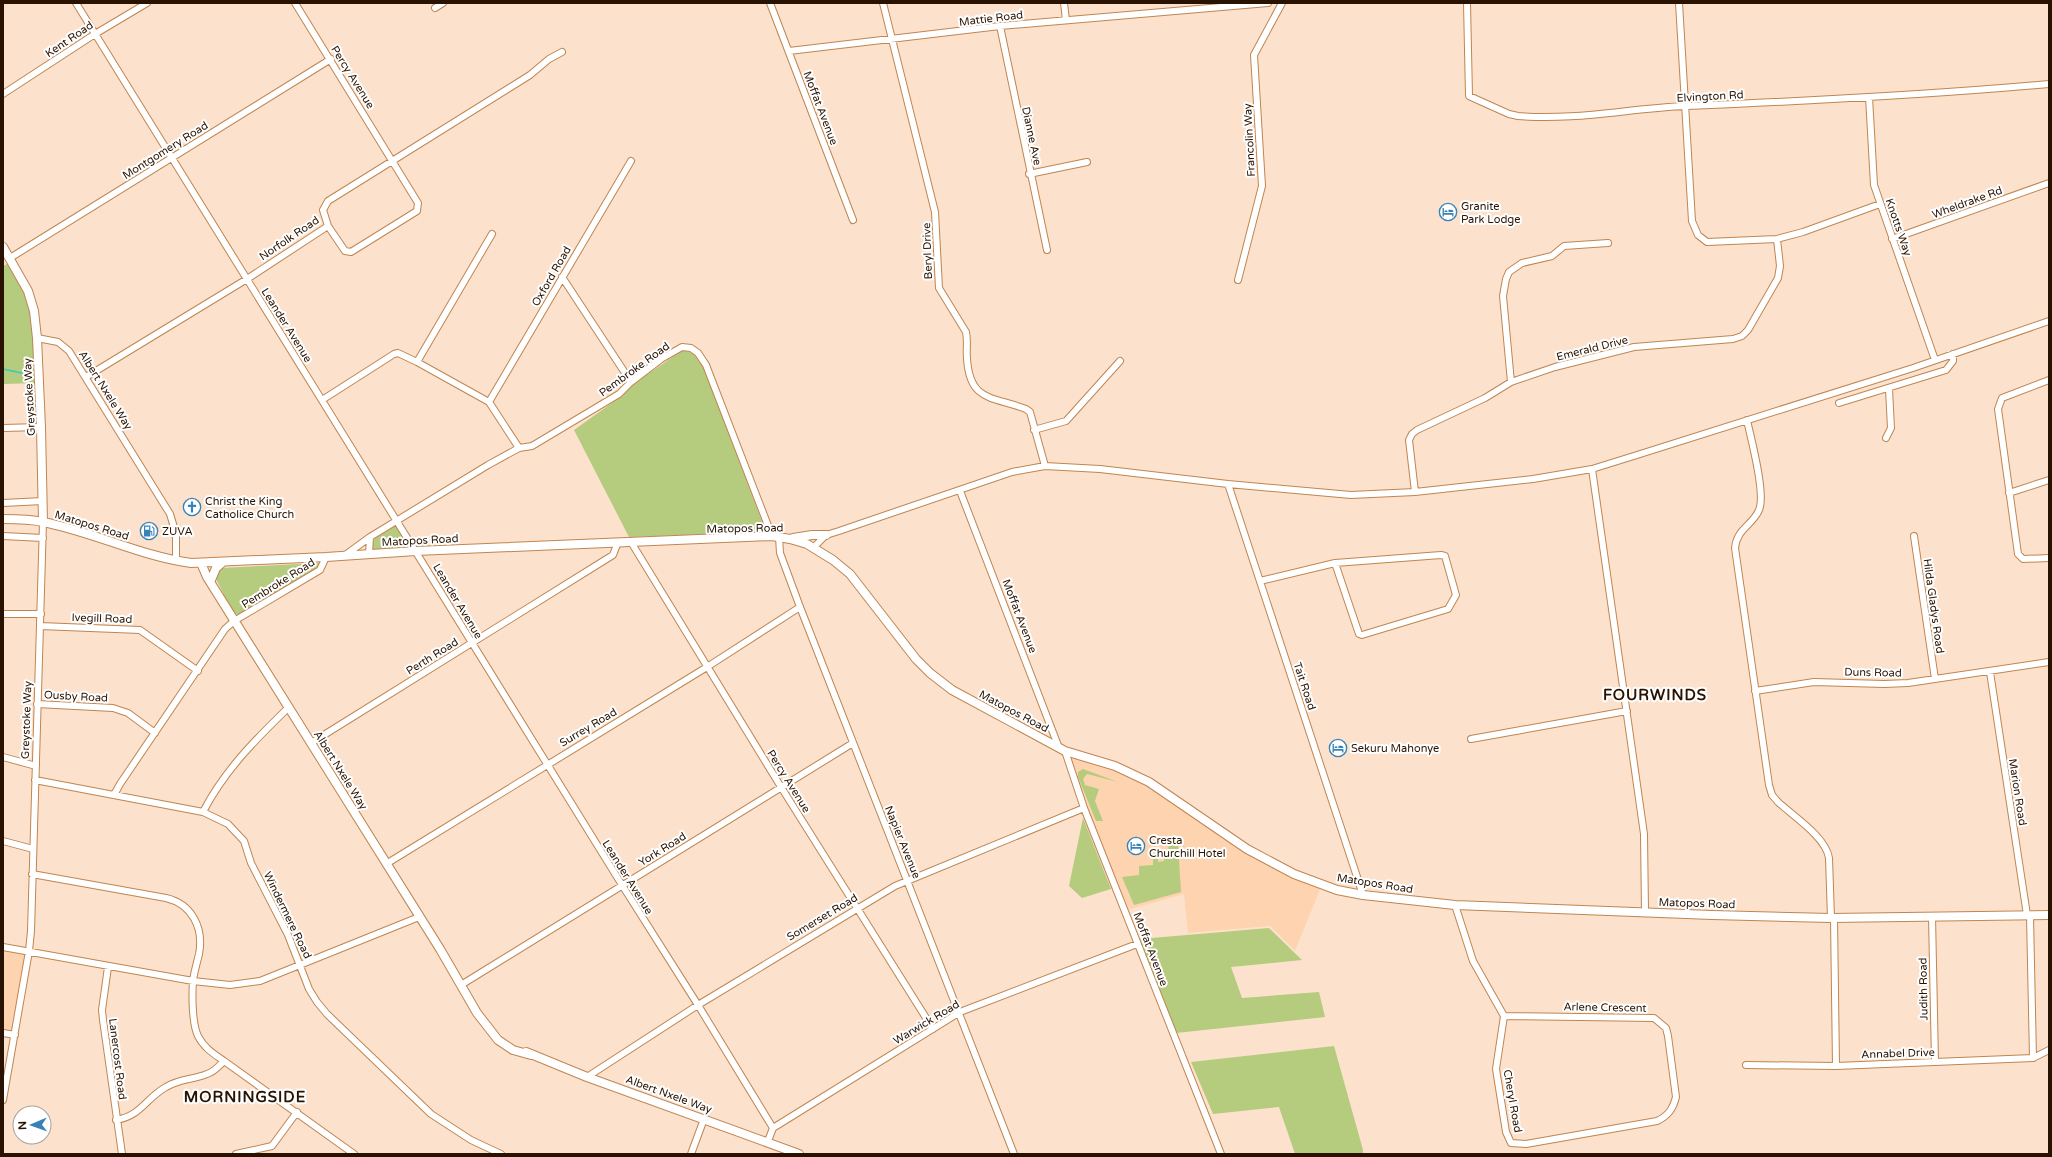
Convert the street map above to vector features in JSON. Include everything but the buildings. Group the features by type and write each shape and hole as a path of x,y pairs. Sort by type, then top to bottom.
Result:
{"main road":[{"path":"3,247 28,290 34,311 37,338"},
{"name":"Greystoke Way","path":"37,338 43,522"},
{"name":"Matopos Road","path":"3,519 43,522 157,557 179,561 205,563 416,551 618,542 776,537 790,539 814,547 850,574 916,659 930,673 958,693 1062,749 1115,766 1149,782 1247,849 1289,872 1337,890 1363,895 1455,906 1832,918 2049,915"},
{"path":"790,539 812,535 826,536"},
{"path":"179,561 210,581"},
{"path":"210,581 216,568 223,562"},
{"path":"205,563 210,581"},
{"name":"Albert Nxele Way","path":"210,581 462,987 492,1031 503,1044 523,1054 531,1055 587,1077 768,1141 799,1154"}],"street":[{"name":"Leander Avenue","path":"76,3 171,159 397,520 622,886 698,1005 772,1128"},
{"name":"Kent Road","path":"3,94 95,34 147,3"},
{"name":"Percy Avenue","path":"295,3 394,161 418,203 417,211 351,252 345,251 328,226"},
{"path":"435,8 443,3"},
{"name":"Moffat Avenue","path":"770,3 853,220"},
{"path":"883,3 893,39"},
{"path":"1064,3 1066,20"},
{"name":"Mattie Road","path":"789,51 1000,26 1268,3"},
{"name":"Francolin Way","path":"1238,280 1262,186 1254,56 1282,3"},
{"name":"Elvington Rd","path":"1467,3 1469,96 1509,114 1528,117 1580,116 1686,106 1869,97 2049,84"},
{"path":"1679,3 1692,221 1701,239 1712,242 1777,239 1804,232 1880,204"},
{"name":"Dianne Ave","path":"1000,26 1029,174 1047,250"},
{"name":"Beryl Drive","path":"893,39 935,212 939,288 966,332 968,339 966,357 970,380 978,392 1026,409 1030,412 1045,466"},
{"name":"Norfolk Road","path":"86,377 247,279 328,226 323,210 328,201 394,161 562,52"},
{"name":"Montgomery Road","path":"10,258 331,59"},
{"name":"Knotts Way","path":"1869,97 1874,185 1935,360"},
{"name":"Oxford Road","path":"489,402 631,161"},
{"path":"1029,174 1087,162"},
{"name":"Wheldrake Rd","path":"1892,239 1976,211 2049,183"},
{"path":"417,362 492,234"},
{"name":"Emerald Drive","path":"1415,492 1409,440 1412,434 1417,430 1485,398 1511,382 1555,367 1634,348 1733,339 1742,336 1748,330 1778,278 1780,266 1777,239"},
{"path":"1511,382 1503,296 1506,279 1509,272 1522,263 1552,256 1564,246 1608,243"},
{"path":"562,276 631,382"},
{"path":"814,547 826,536 1012,472 1045,466 1100,469 1228,484 1351,495 1415,492 1533,479 1592,469 1935,360 2049,320"},
{"name":"Albert Nxele Way","path":"37,338 58,342 65,346 86,377 170,514 176,534 179,561"},
{"name":"Pembroke Road","path":"343,556 370,537 488,464 519,448 532,446 619,394 631,382 661,359 682,347 691,348 698,353 706,366 776,537"},
{"path":"322,400 394,354 401,354 489,402 519,448"},
{"path":"1840,403 1946,370 1952,361 1953,354"},
{"path":"1034,430 1066,421 1120,361"},
{"path":"2049,380 2002,398 1998,409 2018,554 2023,559 2049,558"},
{"path":"1886,438 1891,428 1889,389"},
{"path":"1747,420 1758,472 1761,504 1757,514 1740,532 1735,548 1769,785 1772,795 1821,840 1827,850 1829,858 1836,1066"},
{"path":"3,428 41,427"},
{"path":"1592,469 1644,834 1645,912"},
{"path":"2009,493 2049,480"},
{"name":"Tait Road","path":"1228,484 1363,895"},
{"name":"Moffat Avenue","path":"960,491 1137,944 1221,1154"},
{"path":"3,504 43,501"},
{"name":"Greystoke Way","path":"3,1100 29,951 43,522"},
{"path":"3,536 43,538"},
{"name":"Hilda Gladys Road","path":"1914,536 1935,679"},
{"path":"369,554 370,537"},
{"name":"Napier Avenue","path":"776,537 780,553 800,607 960,1012 1014,1154"},
{"name":"Perth Road","path":"311,743 613,555 618,542"},
{"name":"Percy Avenue","path":"631,542 781,787 933,1028"},
{"path":"1260,581 1335,563 1441,555 1445,556 1456,595 1448,609 1362,635 1359,634 1335,563"},
{"name":"Pembroke Road","path":"114,795 226,629 234,621 320,570 326,557"},
{"name":"Surrey Road","path":"386,864 707,667 800,607"},
{"path":"3,614 41,614"},
{"name":"Ivegill Road","path":"40,626 140,630 198,671"},
{"name":"Duns Road","path":"1755,691 1814,682 1884,684 1935,679 2049,662"},
{"name":"Marion Road","path":"1990,672 2029,916 2033,1058"},
{"name":"Ousby Road","path":"38,704 113,708 128,714 155,733"},
{"path":"203,812 230,769 288,708"},
{"path":"1470,739 1627,711"},
{"name":"York Road","path":"462,987 853,743"},
{"path":"3,757 36,766"},
{"name":"Windermere Road","path":"35,780 203,812 228,824 244,841 251,863 288,935 313,996 327,1014 424,1108 471,1140 501,1154"},
{"name":"Somerset Road","path":"587,1077 698,1005 895,886 1084,808"},
{"path":"3,841 32,849"},
{"path":"32,874 166,898 180,902 191,913 199,927 199,953 193,981 196,1031 206,1048 354,1154"},
{"path":"1455,906 1473,961 1504,1016"},
{"name":"Judith Road","path":"1932,916 1935,1062"},
{"path":"3,947 108,967 218,985 243,985 260,981 419,917"},
{"name":"Warwick Road","path":"772,1128 960,1012 1137,944"},
{"name":"Lanercost Road","path":"108,967 102,1020 122,1154"},
{"name":"Cheryl Road","path":"1504,1016 1496,1069 1506,1132 1511,1143"},
{"name":"Arlene Crescent","path":"1504,1016 1654,1018 1666,1028 1676,1097 1669,1113 1665,1118 1657,1121 1526,1144 1511,1143"},
{"path":"3,1033 15,1035"},
{"name":"Annabel Drive","path":"1746,1065 1836,1066 2033,1058 2049,1050"},
{"path":"116,1120 138,1112 165,1087 186,1078 208,1074 224,1061"},
{"path":"236,1154 272,1146 297,1112"},
{"path":"691,1154 704,1119"},
{"path":"768,1141 772,1128"}],"shaded area":[{"path":"1069,754 1116,769 1146,783 1247,852 1321,887 1295,951 1270,926 1188,933 1184,894 1127,910 1086,807"},
{"path":"3,949 26,953 12,1033 3,1032"}],"green space":[{"path":"11,262 18,275 32,312 38,383 3,384 3,266"},
{"path":"683,350 693,353 704,368 766,532 629,537 574,430 623,395 636,382"},
{"path":"396,525 407,543 405,548 373,549 373,540"},
{"path":"320,563 318,568 239,615 233,612 215,577 220,568"},
{"path":"1083,769 1118,782 1087,774 1083,779 1085,785 1099,789 1095,801 1103,821 1096,821 1078,777 1078,772"},
{"path":"1083,818 1111,889 1082,898 1069,886"},
{"path":"1169,841 1178,842 1181,892 1134,905 1122,877 1139,875 1139,866 1153,865 1153,859 1158,859 1158,862 1164,861 1163,852 1168,852"},
{"path":"1269,928 1302,960 1231,967 1242,998 1319,992 1325,1017 1176,1033 1140,939"},
{"path":"1334,1046 1363,1154 1295,1154 1279,1107 1213,1114 1191,1062"}],"waterway":[{"path":"3,369 31,375"}],"place":[{"name":"Granite Park Lodge","path":"1448,212"},
{"name":"Christ the King Catholice Church","path":"192,507"},
{"name":"ZUVA","path":"149,531"},
{"name":"Sekuru Mahonye","path":"1338,748"},
{"name":"Cresta Churchill Hotel","path":"1136,846"}],"district":[{"name":"FOURWINDS","path":"1655,695"},
{"name":"MORNINGSIDE","path":"245,1097"}]}
